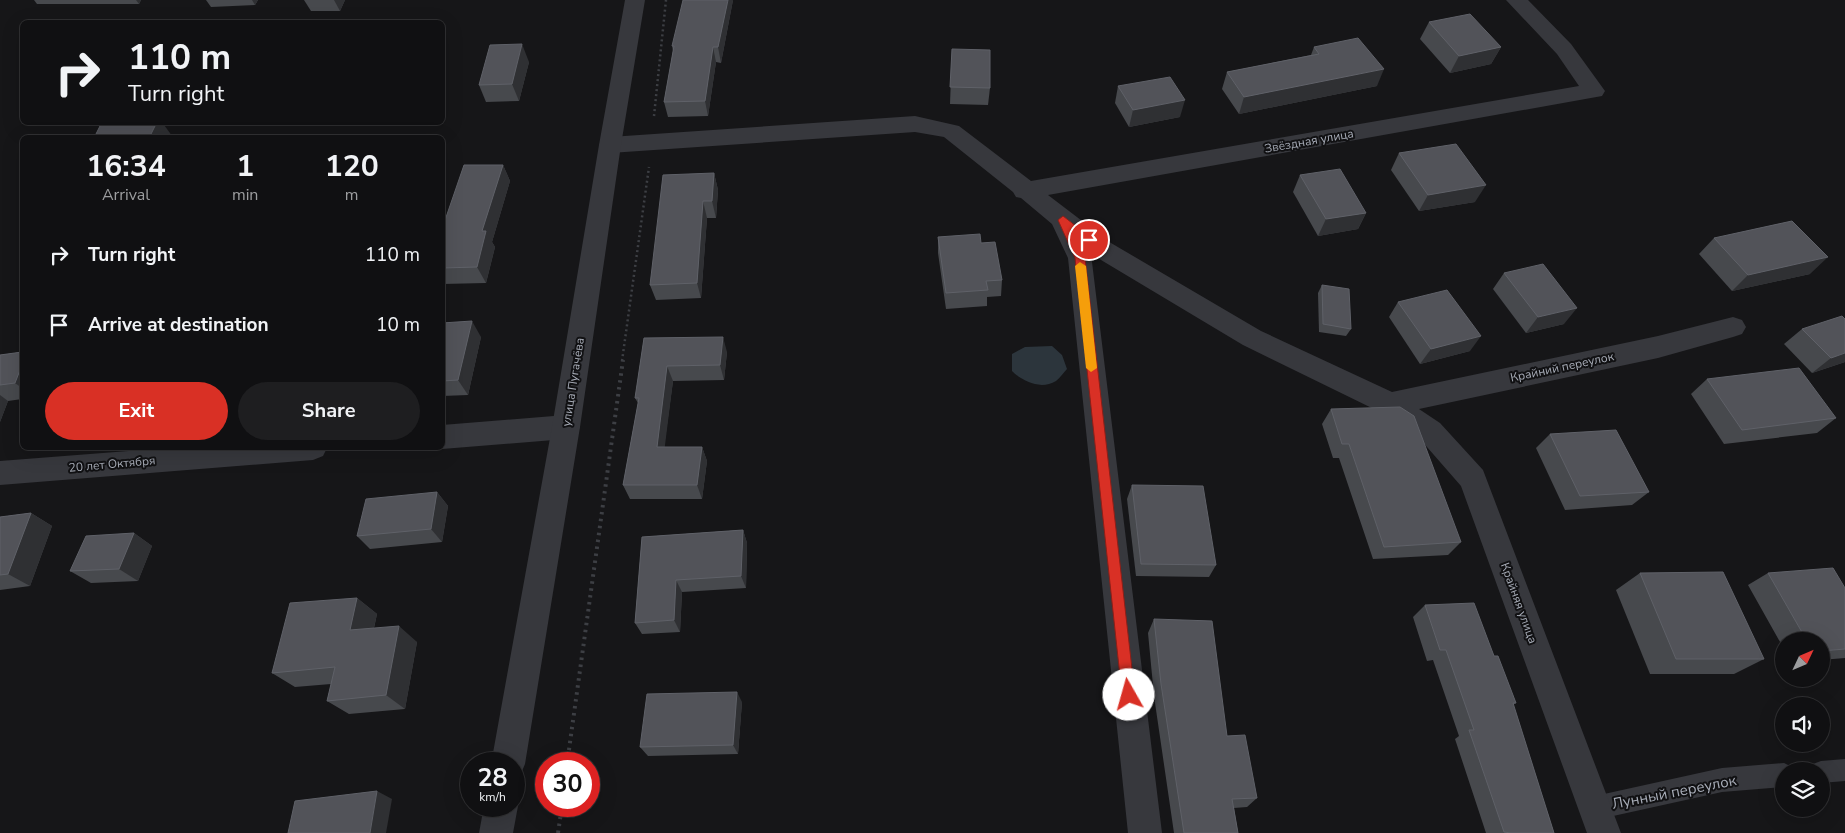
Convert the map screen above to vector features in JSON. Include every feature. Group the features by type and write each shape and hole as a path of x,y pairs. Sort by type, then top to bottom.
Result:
{"street":[{"name":"улица Пугачёва","path":"510,752 566,427 610,145 636,0"},
{"name":"Звёздная улица","path":"1024,191 1594,91 1564,49 1516,0"},
{"name":"Крайняя улица","path":"610,145 915,124 951,131 1024,191 1102,250 1252,338 1390,404 1430,431 1473,479 1599,821"},
{"path":"1063,220 1080,258 1145,833"},
{"name":"Крайний переулок","path":"1390,404 1658,347 1733,327"},
{"path":"445,437 566,427"},
{"name":"20 лет Октября","path":"0,473 289,450"},
{"path":"496,833 499,817"}],"lane":[{"path":"1830,771 1845,770"},
{"name":"Лунный переулок","path":"1599,821 1722,780 1775,776"}],"path":[{"path":"570,752 652,142 666,0"},
{"path":"558,833 560,817"}],"shaded area":[{"path":"1052,346 1062,355 1067,369 1056,381 1044,385 1032,384 1012,371 1012,354 1025,347"}],"building":[{"path":"683,0 728,0 718,47 713,47 705,101 664,102 674,46 672,46"},
{"path":"1470,14 1501,47 1459,56 1429,22"},
{"path":"1358,38 1384,69 1244,97 1227,72 1319,54 1314,47"},
{"path":"522,44 512,84 479,85 490,45"},
{"path":"952,49 990,50 990,88 950,87"},
{"path":"1170,77 1185,100 1133,110 1118,86"},
{"path":"100,125 156,125 150,135 96,135"},
{"path":"1456,144 1486,185 1428,195 1399,153"},
{"path":"464,165 503,165 482,231 486,231 477,267 445,268 445,220"},
{"path":"1340,169 1366,213 1326,219 1300,175"},
{"path":"714,173 712,201 703,201 697,283 650,285 663,175"},
{"path":"1792,221 1828,257 1748,275 1714,238"},
{"path":"980,234 981,243 995,242 1002,280 986,281 988,290 946,293 938,237"},
{"path":"1543,264 1577,308 1538,317 1504,273"},
{"path":"1322,285 1349,289 1351,329 1323,324"},
{"path":"1447,290 1481,336 1431,349 1398,302"},
{"path":"1842,316 1845,319 1845,353 1831,358 1802,329"},
{"path":"472,321 458,380 445,381 445,323"},
{"path":"723,337 720,365 667,366 657,447 702,447 697,485 623,485 639,398 635,398 644,338"},
{"path":"20,352 20,370 15,383 0,385 0,355"},
{"path":"1799,368 1836,418 1742,430 1707,379"},
{"path":"1400,407 1414,416 1461,542 1384,547 1349,444 1342,444 1331,409"},
{"path":"1616,430 1649,492 1580,496 1550,434"},
{"path":"1132,485 1203,486 1216,565 1141,564"},
{"path":"437,492 431,529 357,536 366,499"},
{"path":"31,513 8,574 0,575 0,517"},
{"path":"743,530 741,576 676,580 674,620 635,623 642,537"},
{"path":"134,533 119,569 70,571 86,536"},
{"path":"1833,568 1845,588 1845,649 1830,650 1830,632 1802,632 1768,573"},
{"path":"1723,572 1764,659 1676,659 1640,573"},
{"path":"357,598 350,630 399,626 386,695 327,701 335,667 272,673 290,603"},
{"path":"1474,603 1494,656 1498,656 1516,703 1513,703 1554,833 1504,832 1469,730 1474,730 1446,650 1440,650 1425,605"},
{"path":"1154,619 1212,621 1227,736 1245,735 1257,798 1232,799 1238,833 1184,833 1161,684"},
{"path":"737,692 733,745 640,747 647,694"},
{"path":"377,791 370,833 288,833 295,801"}],"slow traffic":[{"path":"1080,266 1091,368"}],"route":[{"path":"1089,240 1063,220 1080,258 1083,299 1129,695"}]}
